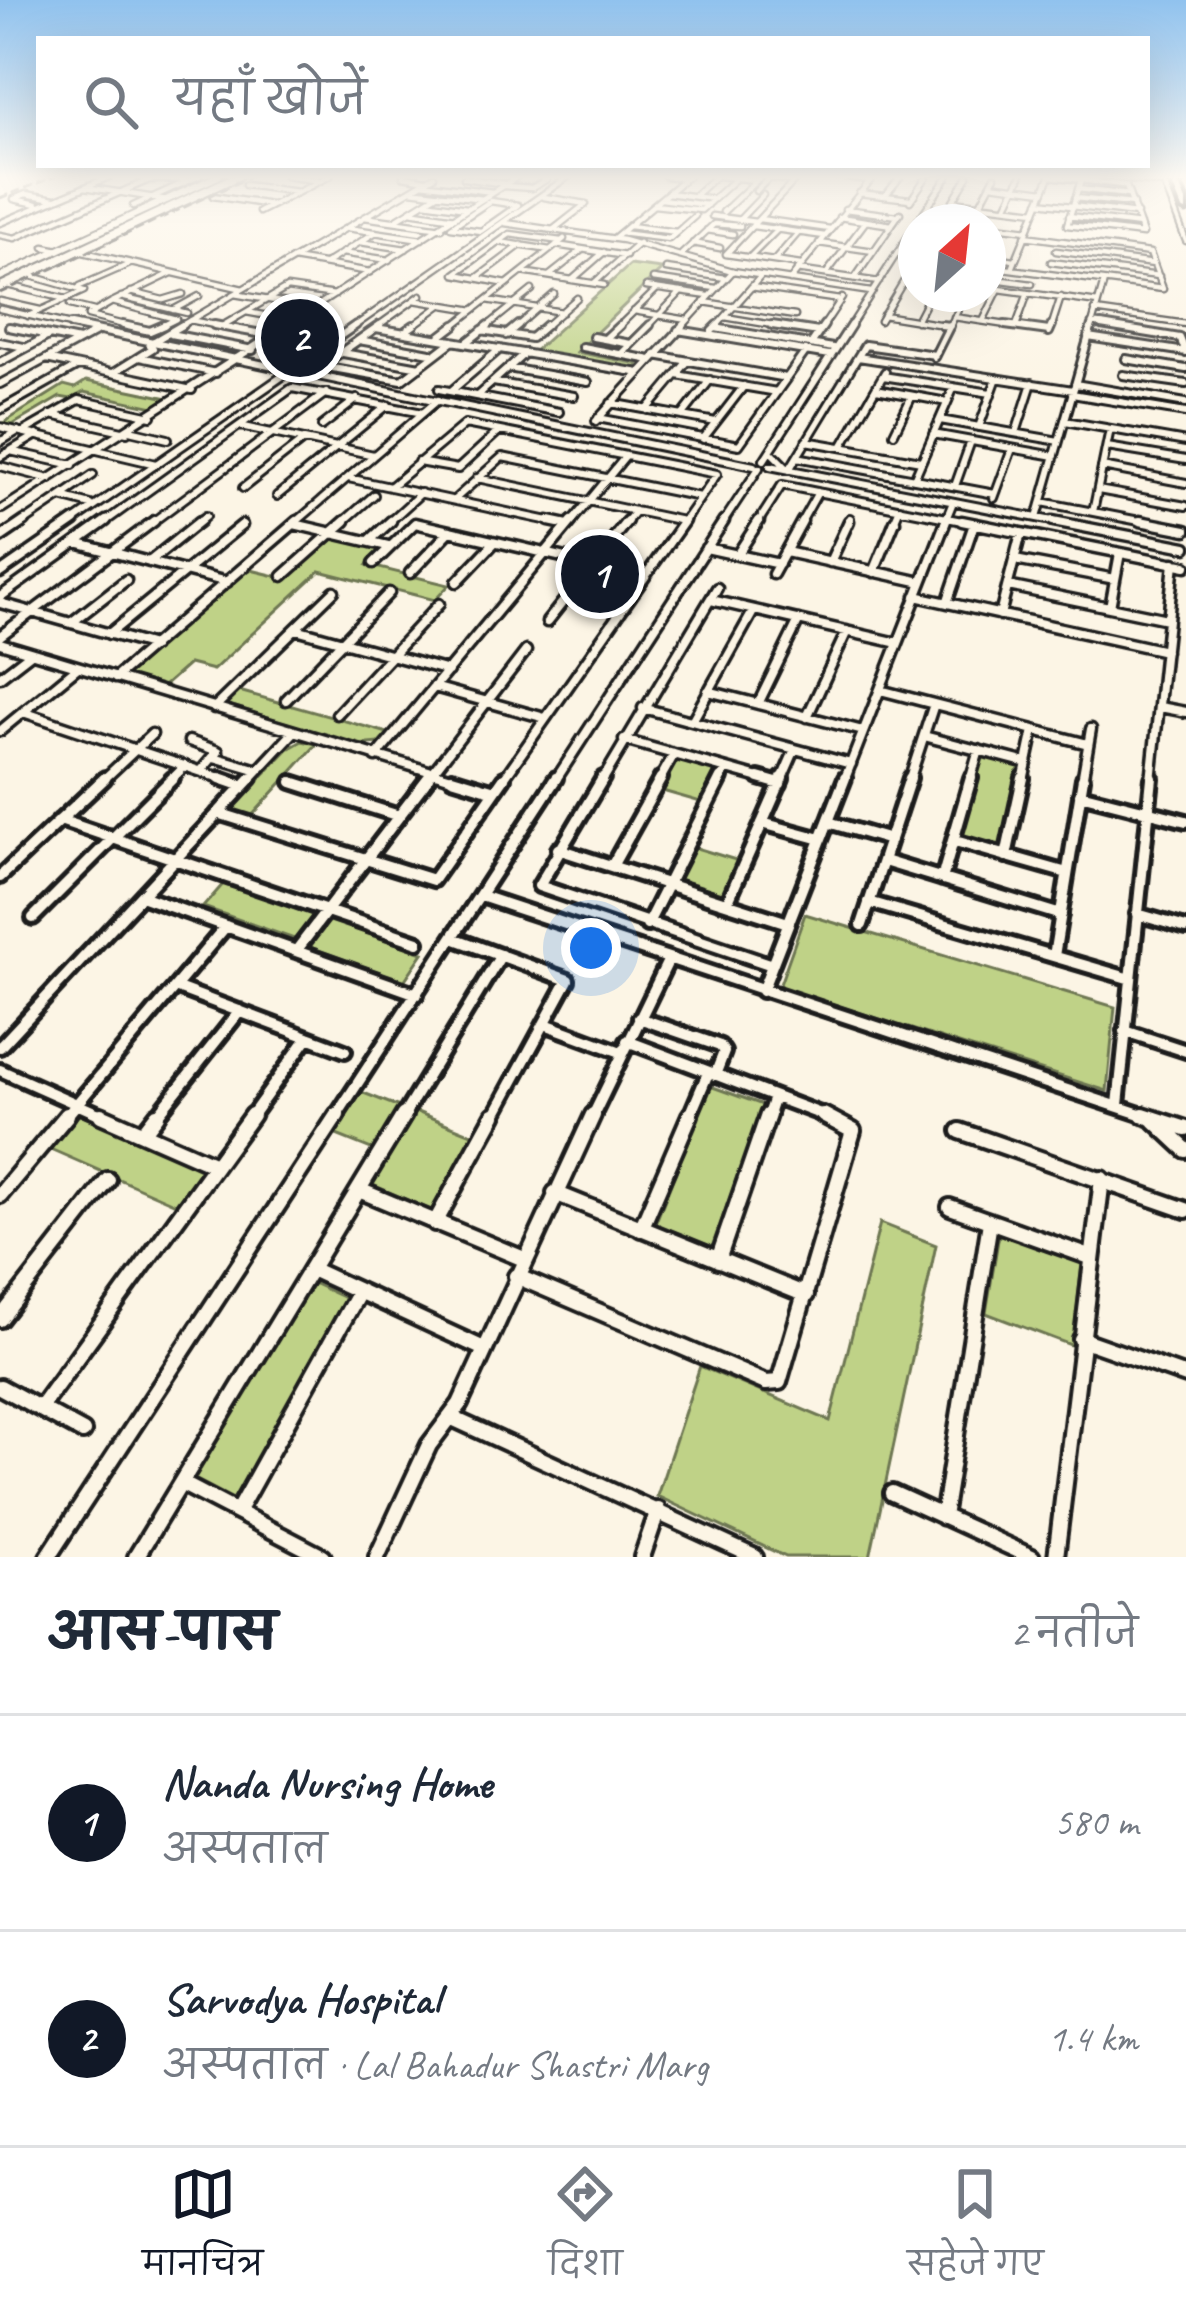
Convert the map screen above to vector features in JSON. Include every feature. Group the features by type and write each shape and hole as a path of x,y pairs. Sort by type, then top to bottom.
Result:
{"highway":[{"path":"1,284 73,249"},
{"path":"1,284 78,249"}],"main road":[{"path":"1,284 62,249"},
{"path":"1,284 83,249"}],"street":[{"path":"52,249 59,250"},
{"path":"113,373 188,316 310,249"},
{"path":"324,264 349,249"},
{"path":"1,511 406,249"},
{"path":"0,570 464,249"},
{"path":"0,307 151,345 285,371 465,249"},
{"path":"490,249 455,275 507,284"},
{"path":"476,279 516,249"},
{"path":"439,338 551,249"},
{"path":"549,276 583,249 626,256"},
{"path":"593,284 634,249"},
{"path":"659,249 761,275 796,272 815,249"},
{"path":"682,254 687,249"},
{"path":"731,249 726,254 774,261 796,272 871,292"},
{"path":"749,258 758,249"},
{"path":"774,261 785,249"},
{"path":"826,274 845,249"},
{"path":"855,278 874,251 858,249"},
{"path":"1012,269 1021,249"},
{"path":"1006,269 1163,289 1148,252 1121,249"},
{"path":"79,251 243,289"},
{"path":"1047,274 1056,251 1154,264"},
{"path":"572,280 604,252"},
{"path":"342,253 388,260"},
{"path":"48,1557 897,254"},
{"path":"293,259 371,272"},
{"path":"1006,259 1016,260"},
{"path":"700,261 878,282"},
{"path":"1051,262 1159,276"},
{"path":"28,275 80,286 132,263"},
{"path":"666,268 726,278"},
{"path":"587,429 733,271"},
{"path":"72,315 136,293 172,272"},
{"path":"522,272 604,285"},
{"path":"1006,274 1032,280 1006,281"},
{"path":"709,335 761,275"},
{"path":"653,279 716,288"},
{"path":"1037,518 1104,282"},
{"path":"1016,326 1026,292 1022,283"},
{"path":"1,284 90,310"},
{"path":"28,316 68,302 84,291 80,286"},
{"path":"118,287 163,300 180,294 152,286"},
{"path":"222,326 287,287 335,295"},
{"path":"646,287 795,316"},
{"path":"751,287 840,300"},
{"path":"598,418 739,445 848,288"},
{"path":"605,339 657,289"},
{"path":"466,343 532,290"},
{"path":"983,321 998,290 1060,297 1186,323"},
{"path":"764,311 781,291"},
{"path":"621,354 681,292"},
{"path":"898,293 881,318 950,326"},
{"path":"234,294 316,308"},
{"path":"506,335 554,294"},
{"path":"173,310 199,296"},
{"path":"786,326 812,296"},
{"path":"121,297 274,336"},
{"path":"954,317 1048,334 1060,297"},
{"path":"268,383 308,376 417,298 474,310"},
{"path":"482,330 531,338 577,298"},
{"path":"487,300 562,312"},
{"path":"90,310 88,316 152,331 177,318 112,302"},
{"path":"404,332 441,305"},
{"path":"0,307 40,310"},
{"path":"634,311 688,320"},
{"path":"246,312 296,321"},
{"path":"916,320 920,312"},
{"path":"929,368 957,312"},
{"path":"140,329 162,314"},
{"path":"725,316 819,332"},
{"path":"1092,323 1180,338 1186,353"},
{"path":"9,327 79,341"},
{"path":"376,328 640,373"},
{"path":"716,328 808,348"},
{"path":"678,331 831,351"},
{"path":"2,381 97,332"},
{"path":"167,334 253,350"},
{"path":"1,360 50,335"},
{"path":"593,337 631,344"},
{"path":"1088,337 1186,353"},
{"path":"358,340 436,354"},
{"path":"321,366 395,380 453,341"},
{"path":"0,342 27,348"},
{"path":"788,470 869,344 935,355"},
{"path":"1120,392 1128,344"},
{"path":"582,347 816,375"},
{"path":"451,391 500,349"},
{"path":"341,352 420,367"},
{"path":"477,396 525,353"},
{"path":"139,357 218,373"},
{"path":"858,357 1074,389 1186,413"},
{"path":"46,359 192,390"},
{"path":"1126,359 1186,369"},
{"path":"646,410 688,361"},
{"path":"235,362 431,405 762,462 1186,548"},
{"path":"303,362 308,376"},
{"path":"842,447 891,362"},
{"path":"0,410 78,366"},
{"path":"549,422 603,367"},
{"path":"508,368 588,382"},
{"path":"267,369 268,383"},
{"path":"677,375 777,392"},
{"path":"1123,375 1186,384"},
{"path":"883,376 991,393"},
{"path":"979,427 997,378"},
{"path":"682,416 710,380"},
{"path":"493,382 574,396"},
{"path":"1016,433 1032,383"},
{"path":"703,439 744,386"},
{"path":"914,479 954,387"},
{"path":"0,599 292,388 388,406 431,405"},
{"path":"439,388 559,412"},
{"path":"876,389 947,402"},
{"path":"1074,389 1186,403"},
{"path":"326,393 0,640 495,791"},
{"path":"894,433 911,396"},
{"path":"322,426 356,399"},
{"path":"0,442 83,400 152,416"},
{"path":"611,404 716,422"},
{"path":"115,678 431,405"},
{"path":"277,496 388,406"},
{"path":"51,415 168,439"},
{"path":"940,420 1059,441"},
{"path":"1065,422 1186,442"},
{"path":"218,813 430,881 716,473 461,425 390,487"},
{"path":"240,426 374,455"},
{"path":"0,427 154,463"},
{"path":"1094,512 1111,429"},
{"path":"418,462 458,469 500,431"},
{"path":"933,434 1055,456"},
{"path":"37,435 0,462 50,479"},
{"path":"243,488 304,440"},
{"path":"806,441 921,461"},
{"path":"955,486 971,441"},
{"path":"1107,447 1186,460"},
{"path":"990,509 1012,448"},
{"path":"10,451 74,465"},
{"path":"376,757 626,455"},
{"path":"724,456 748,482"},
{"path":"454,500 502,457 700,496"},
{"path":"797,457 995,494"},
{"path":"762,462 788,470"},
{"path":"1102,467 1186,483"},
{"path":"0,538 93,475"},
{"path":"348,478 568,525"},
{"path":"477,478 683,521"},
{"path":"0,570 129,481"},
{"path":"737,555 780,485 1186,566"},
{"path":"1098,490 1186,506"},
{"path":"773,574 818,492"},
{"path":"369,541 421,493"},
{"path":"283,576 374,495"},
{"path":"61,497 91,505"},
{"path":"762,991 953,502"},
{"path":"1042,502 1186,530"},
{"path":"874,572 900,508"},
{"path":"547,622 635,511"},
{"path":"149,562 206,516"},
{"path":"830,562 850,518"},
{"path":"374,563 412,523 644,576"},
{"path":"294,524 388,546"},
{"path":"946,603 974,524"},
{"path":"109,634 242,525"},
{"path":"410,573 450,531"},
{"path":"1000,615 1022,533"},
{"path":"457,582 495,542"},
{"path":"76,544 227,582"},
{"path":"706,548 779,564"},
{"path":"786,552 922,582"},
{"path":"1110,607 1120,553"},
{"path":"1015,560 1115,579"},
{"path":"1118,1105 1174,563"},
{"path":"71,623 126,580"},
{"path":"1008,586 1167,620"},
{"path":"214,708 334,591"},
{"path":"286,700 389,593"},
{"path":"772,965 540,889 558,849 714,594 754,610 898,643"},
{"path":"1170,594 1186,597"},
{"path":"916,596 1165,651"},
{"path":"0,599 153,646"},
{"path":"337,714 439,604"},
{"path":"692,721 754,610"},
{"path":"758,704 799,620"},
{"path":"296,629 448,671"},
{"path":"807,717 847,631"},
{"path":"296,951 526,651"},
{"path":"0,677 31,653"},
{"path":"0,731 78,667"},
{"path":"434,687 545,718"},
{"path":"880,690 1088,743"},
{"path":"708,691 863,731"},
{"path":"862,925 934,704"},
{"path":"1160,706 1186,712"},
{"path":"644,708 851,764"},
{"path":"23,712 243,786"},
{"path":"1054,956 1091,729"},
{"path":"1006,856 1034,730"},
{"path":"0,1046 294,733"},
{"path":"0,877 152,734"},
{"path":"924,736 1027,763"},
{"path":"624,740 780,784"},
{"path":"189,741 218,751 201,771"},
{"path":"727,903 795,749"},
{"path":"942,879 979,750"},
{"path":"612,866 674,754"},
{"path":"214,757 258,770"},
{"path":"33,918 185,766"},
{"path":"647,925 726,769"},
{"path":"292,782 399,817"},
{"path":"1080,794 1186,821"},
{"path":"60,820 418,942"},
{"path":"828,822 890,840"},
{"path":"762,823 821,839"},
{"path":"955,841 1067,873"},
{"path":"558,849 788,923"},
{"path":"884,861 1061,915"},
{"path":"141,896 417,994"},
{"path":"481,896 1186,1129"},
{"path":"869,902 1131,979"},
{"path":"1137,914 1186,928"},
{"path":"0,1195 226,926"},
{"path":"435,1223 568,980 454,938"},
{"path":"136,1557 501,955"},
{"path":"377,1557 429,1445 452,1418 624,1046 670,959"},
{"path":"175,987 345,1051"},
{"path":"143,1133 240,1011"},
{"path":"639,1018 720,1046 724,1052 641,1229"},
{"path":"516,1276 772,1384 783,1376 854,1131 845,1123 712,1074 545,1024"},
{"path":"1125,1031 1186,1051"},
{"path":"40,1408 308,1037"},
{"path":"0,1070 215,1165"},
{"path":"718,1260 774,1097"},
{"path":"1145,1114 1186,1150"},
{"path":"960,1131 1186,1210"},
{"path":"1056,1557 1102,1179"},
{"path":"0,1318 108,1180"},
{"path":"359,1190 524,1259"},
{"path":"555,1192 806,1295"},
{"path":"950,1207 1090,1257"},
{"path":"943,1517 990,1222"},
{"path":"310,1269 484,1349"},
{"path":"237,1512 359,1292"},
{"path":"1081,1340 1186,1376"},
{"path":"0,1387 83,1432"},
{"path":"452,1418 755,1557"},
{"path":"181,1483 323,1557"},
{"path":"892,1493 1032,1557"},
{"path":"642,1557 658,1510"}],"green space":[{"path":"630,265 662,269 576,352 639,364 634,370 533,352"},
{"path":"86,381 168,398 154,407 84,392 71,399 60,397 9,427 0,425 64,385 75,388"},
{"path":"331,537 380,550 367,565 449,585 435,600 320,571 213,670 189,664 164,686 125,675 247,569 284,578"},
{"path":"239,691 388,733 379,743 357,745 226,704"},
{"path":"302,741 317,744 249,819 228,812 288,749"},
{"path":"981,754 1021,764 1002,850 959,838"},
{"path":"677,759 720,771 704,803 659,790"},
{"path":"693,847 739,861 723,897 675,882"},
{"path":"225,882 317,914 297,940 203,907"},
{"path":"805,914 1115,1007 1107,1091 779,987"},
{"path":"328,919 423,953 404,981 307,946"},
{"path":"710,1086 763,1105 712,1247 655,1224"},
{"path":"361,1092 402,1108 376,1151 334,1134"},
{"path":"412,1110 477,1136 435,1212 368,1183"},
{"path":"76,1113 204,1168 178,1205 48,1148"},
{"path":"880,1223 936,1245 870,1557 786,1557 657,1496 700,1366 830,1421"},
{"path":"999,1234 1082,1263 1073,1346 986,1313"},
{"path":"308,1281 349,1300 235,1500 191,1477"}],"railway":[{"path":"0,293 95,249"}],"place":[{"name":"Sarvodya Hospital","path":"300,338"},
{"name":"Nanda Nursing Home","path":"600,574"}]}
